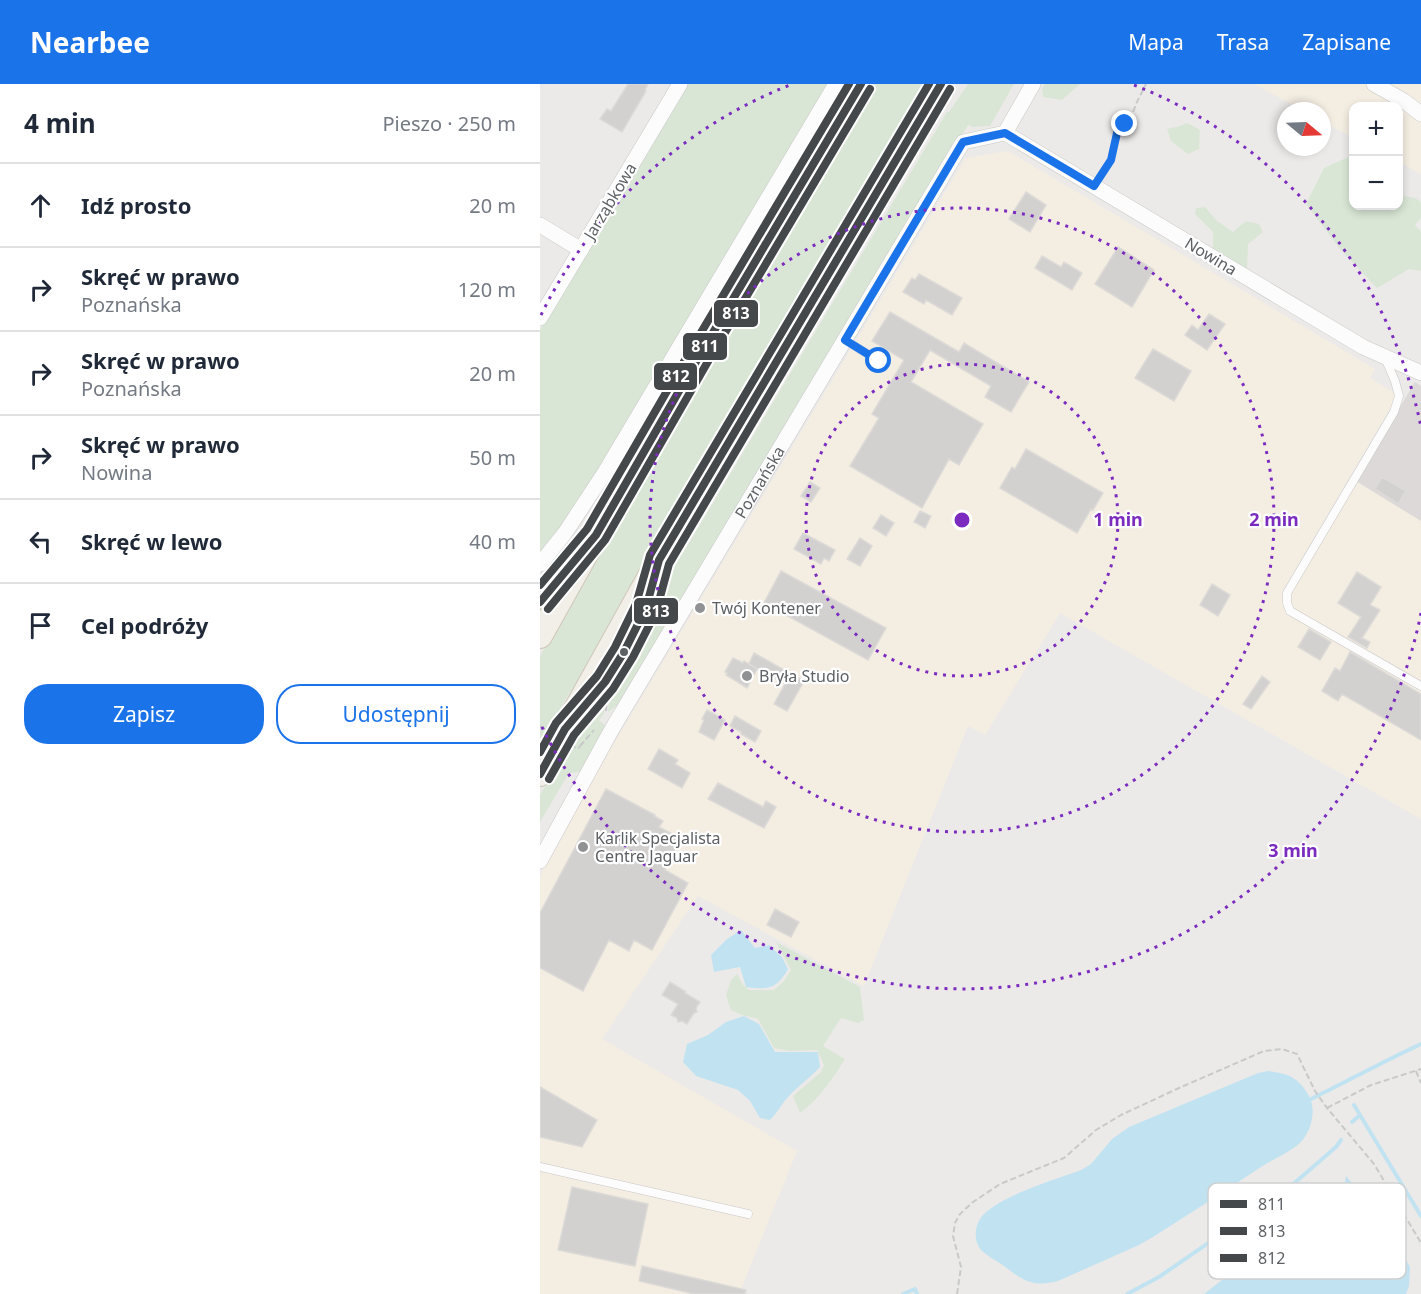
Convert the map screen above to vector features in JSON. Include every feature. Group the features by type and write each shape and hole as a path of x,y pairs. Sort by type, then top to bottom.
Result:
{"main road":[{"path":"540,636 705,346 861,84"},
{"path":"540,774 659,560 941,84"}],"street":[{"name":"Jarząbkowa","path":"540,318 680,84"},
{"path":"540,564 565,532 611,462 836,84"},
{"path":"1005,133 1033,84"},
{"path":"1377,85 1421,114"},
{"name":"Nowina","path":"1005,133 1363,347 1421,373"},
{"name":"Poznańska","path":"540,861 612,729 963,142 1005,133"},
{"path":"540,225 581,250"}],"lane":[{"path":"845,340 879,361"},
{"path":"1384,357 1399,396 1394,412 1287,593 1287,603 1290,611 1421,686"},
{"path":"540,602 596,535"},
{"path":"540,1167 748,1214"}],"path":[{"path":"1094,186 1111,160 1117,133 1132,115 1146,84"},
{"path":"607,696 607,716"},
{"path":"540,726 578,749 594,730"},
{"path":"957,1294 961,1267 953,1236 955,1223 960,1214 973,1202 1000,1184 1064,1158 1096,1130 1121,1115 1264,1051 1282,1049 1297,1054 1323,1103 1374,1164 1385,1183"},
{"path":"1327,1108 1371,1085 1421,1069"},
{"path":"1416,1071 1421,1083"},
{"path":"1406,1218 1421,1243"}],"shaded area":[{"path":"1254,84 1421,84 1421,174 1403,164 1403,102 1349,102 1349,136 1331,126 1331,102 1287,102"},
{"path":"1008,151 1375,369 1370,378 1398,395 1282,592 1288,596 1356,481 1421,521 1421,819 1060,613 985,735 968,726 864,986 698,896 602,1039 797,1151 739,1294 540,1294 540,878 548,853 966,158"},
{"path":"1415,382 1421,386 1421,521 1356,481"}],"green space":[{"path":"686,84 828,84 575,508 540,554 540,330"},
{"path":"870,84 936,84 594,656 566,699 540,747 540,656 582,578"},
{"path":"968,84 1014,84 990,126 968,125 625,699 608,712 610,687 628,661 633,663 638,654 634,651 650,625 654,601 947,112"},
{"path":"1045,84 1080,84 1062,100 1043,97 1042,88"},
{"path":"1187,123 1200,130 1199,149 1188,154 1171,141 1167,129"},
{"path":"1349,157 1349,210 1403,210 1403,196 1415,198 1421,202 1421,218 1415,225 1421,232 1421,271 1409,269 1377,288 1340,249 1306,204 1324,168"},
{"path":"1205,207 1217,221 1233,232 1246,221 1259,224 1263,232 1248,244 1247,269 1213,248 1213,232 1195,214 1196,208"},
{"path":"606,688 604,714 599,720 607,727 580,772 569,773 540,822 540,795 593,703"},
{"path":"776,942 860,987 864,1020 858,1023 841,1018 823,1046 845,1059 825,1088 800,1113 793,1096 821,1072 824,1065 817,1050 789,1051 774,1048 758,1019 731,1010 726,995 731,980 737,974 749,990 774,990 784,981 791,970"}],"water":[{"path":"741,930 755,948 769,945 782,957 788,969 780,981 771,987 746,987 740,967 714,972 711,955 727,939"},
{"path":"744,1016 759,1024 775,1052 818,1052 820,1067 788,1097 770,1120 760,1118 750,1101 738,1090 696,1076 683,1062 687,1044 708,1035 726,1022"},
{"path":"1268,1071 1282,1074 1301,1084 1313,1108 1312,1121 1304,1138 1291,1150 1236,1183 1208,1183 1208,1201 1153,1237 1058,1281 1044,1283 1034,1283 1020,1278 978,1246 977,1226 985,1213 994,1206 1031,1188 1081,1170 1091,1164 1112,1139 1129,1127 1258,1073"},
{"path":"1346,1176 1352,1183 1345,1183"},
{"path":"1406,1260 1410,1267 1406,1294 1204,1294 1223,1279 1406,1279"}],"building":[{"path":"628,84 648,84 622,132 600,119 607,109 611,111"},
{"path":"1026,192 1046,205 1030,232 1009,219"},
{"path":"1118,247 1154,270 1132,307 1095,284"},
{"path":"1042,256 1061,267 1064,262 1082,273 1072,290 1035,268"},
{"path":"919,274 962,298 952,315 926,300 924,304 903,292 912,278 915,280"},
{"path":"890,312 959,352 964,343 1029,382 1011,412 985,397 991,386 930,350 911,382 983,424 959,465 949,459 922,508 850,466 879,418 872,414 904,360 872,341"},
{"path":"1209,314 1225,324 1207,350 1185,335 1192,325 1198,330"},
{"path":"1153,349 1191,371 1174,401 1135,378"},
{"path":"1026,449 1103,493 1077,533 1000,488 1012,467 1015,469"},
{"path":"1382,477 1406,491 1398,504 1375,489"},
{"path":"810,482 820,488 811,502 801,496"},
{"path":"920,511 931,516 925,528 914,522"},
{"path":"881,515 894,523 886,536 873,528"},
{"path":"803,533 835,550 829,561 824,558 821,564 794,549"},
{"path":"860,538 872,546 860,566 847,559"},
{"path":"781,571 886,628 868,660 764,603"},
{"path":"1357,572 1381,587 1370,605 1380,610 1362,638 1370,642 1367,648 1348,637 1361,617 1338,603"},
{"path":"1212,584 1230,595 1218,616 1200,605"},
{"path":"1309,629 1331,642 1320,660 1298,647"},
{"path":"1350,652 1421,694 1421,740 1342,694 1338,701 1322,691 1335,668 1340,671"},
{"path":"754,653 804,681 787,711 774,704 785,684 749,664"},
{"path":"733,658 743,663 744,661 757,669 747,688 726,675 725,672"},
{"path":"1262,676 1270,682 1251,709 1243,704"},
{"path":"707,710 725,720 714,740 699,732"},
{"path":"735,716 761,731 755,742 730,726"},
{"path":"659,749 678,760 675,764 690,773 682,788 648,769"},
{"path":"718,783 763,807 766,801 776,807 764,828 708,799"},
{"path":"606,789 655,815 663,821 659,827 682,839 665,870 688,883 652,950 634,940 629,951 609,940 583,991 540,968 540,913"},
{"path":"775,909 799,922 791,937 767,925"},
{"path":"670,982 700,1002 696,1008 697,1012 687,1024 682,1021 678,1022 677,1018 671,1015 678,1004 662,995"},
{"path":"540,1087 597,1120 582,1147 540,1137"},
{"path":"572,1187 648,1204 635,1266 558,1250"},
{"path":"642,1266 746,1290 745,1294 694,1294 639,1281"}],"waterway":[{"path":"1311,1099 1421,1044"},
{"path":"1352,1122 1360,1115 1354,1105"},
{"path":"1360,1115 1401,1183"},
{"path":"1294,1183 1341,1140"},
{"path":"1406,1191 1421,1216"},
{"path":"1127,1294 1159,1277 1208,1243"},
{"path":"903,1294 915,1289 917,1294"}],"transit line":[{"name":"812","path":"540,585 587,529 849,84"},
{"name":"811","path":"540,602 596,535 861,84"},
{"name":"812","path":"540,752 556,723 597,676 615,647 636,604 650,555 929,84"},
{"name":"811","path":"540,774 565,729 605,682 624,652 646,608 659,560 941,84"},
{"name":"813","path":"548,609 605,540 870,89"},
{"name":"813","path":"549,779 574,735 613,689 633,657 656,612 669,564 950,89"}],"place":[{"name":"Twój Kontener","path":"700,608"},
{"name":"Bryła Studio","path":"747,676"},
{"name":"Karlik Specjalista Centre Jaguar","path":"583,847"}],"route":[{"path":"879,361 845,340 963,142 1005,133 1094,186 1111,160 1117,133 1125,124"}]}
